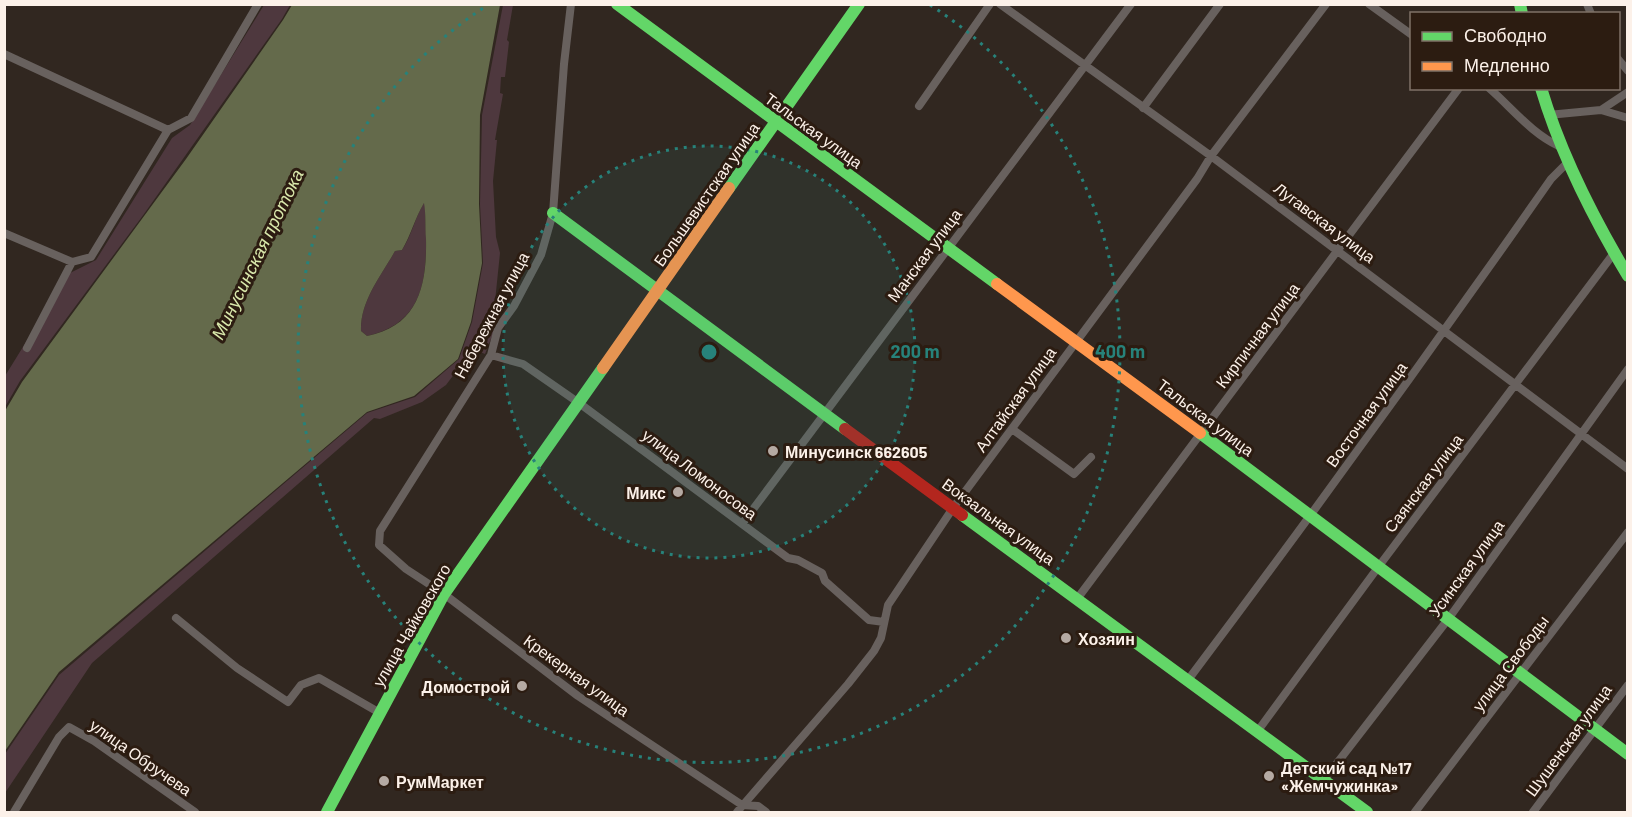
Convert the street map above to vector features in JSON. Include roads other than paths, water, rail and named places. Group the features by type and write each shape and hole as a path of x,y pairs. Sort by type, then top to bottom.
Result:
{"street":[{"path":"4,233 72,262 91,257 168,130 191,118 258,4"},
{"name":"Набережная улица","path":"379,545 380,531 491,355 498,328 514,306 541,255 553,213 564,64 571,4"},
{"name":"Тальская улица","path":"616,4 1311,515 1628,754"},
{"name":"Большевистская улица","path":"579,403 859,4"},
{"path":"919,106 990,4"},
{"name":"Лугавская улица","path":"1000,4 1211,156 1628,469"},
{"name":"Манская улица","path":"742,524 1131,4"},
{"path":"1143,108 1220,4"},
{"name":"Алтайская улица","path":"739,809 855,676 881,638 888,605 953,508 1197,179 1211,156 1326,4"},
{"path":"1369,4 1410,34"},
{"path":"4,54 168,130"},
{"name":"Кирпичная улица","path":"1077,599 1458,90"},
{"path":"1491,90 1543,139 1559,146"},
{"path":"1542,90 1566,164 1628,276"},
{"path":"1601,110 1628,92"},
{"path":"1548,115 1601,110 1628,118"},
{"name":"Восточная улица","path":"1188,680 1311,515 1551,179 1566,164"},
{"name":"Вокзальная улица","path":"553,213 657,292 1367,813"},
{"name":"Саянская улица","path":"1257,732 1614,253"},
{"path":"27,348 72,262"},
{"name":"улица Ломоносова","path":"491,355 523,364 788,558 798,560 822,573 825,581 869,620 884,622"},
{"name":"Усинская улица","path":"1324,780 1449,618 1628,369"},
{"name":"улица Чайковского","path":"327,813 444,594 579,403"},
{"path":"1012,429 1074,474 1091,457"},
{"name":"улица Свободы","path":"1415,813 1628,532"},
{"name":"Крекерная улица","path":"379,545 406,569 444,594 578,696 739,809 758,806 766,813"},
{"path":"176,618 237,669 288,702 301,685 319,678 380,712"},
{"name":"Шушенская улица","path":"1533,813 1628,684"},
{"name":"улица Обручева","path":"14,813 59,737 69,727 94,741 183,810 195,813"}],"water":[{"name":"Минусинская протока","path":"292,5 500,5 480,115 479,204 482,263 471,322 458,359 414,396 367,412 59,672 5,751 5,411 22,382 186,159","holes":["424,203 426,256 421,288 416,301 398,323 384,331 367,336 361,331 368,299 395,251 402,250"]}],"place":[{"name":"Минусинск 662605","path":"773,451"},
{"name":"Микс","path":"678,492"},
{"name":"Хозяин","path":"1066,638"},
{"name":"Домострой","path":"522,686"},
{"name":"Детский сад №17 «Жемчужинка»","path":"1269,776"},
{"name":"РумМаркет","path":"384,781"}]}
